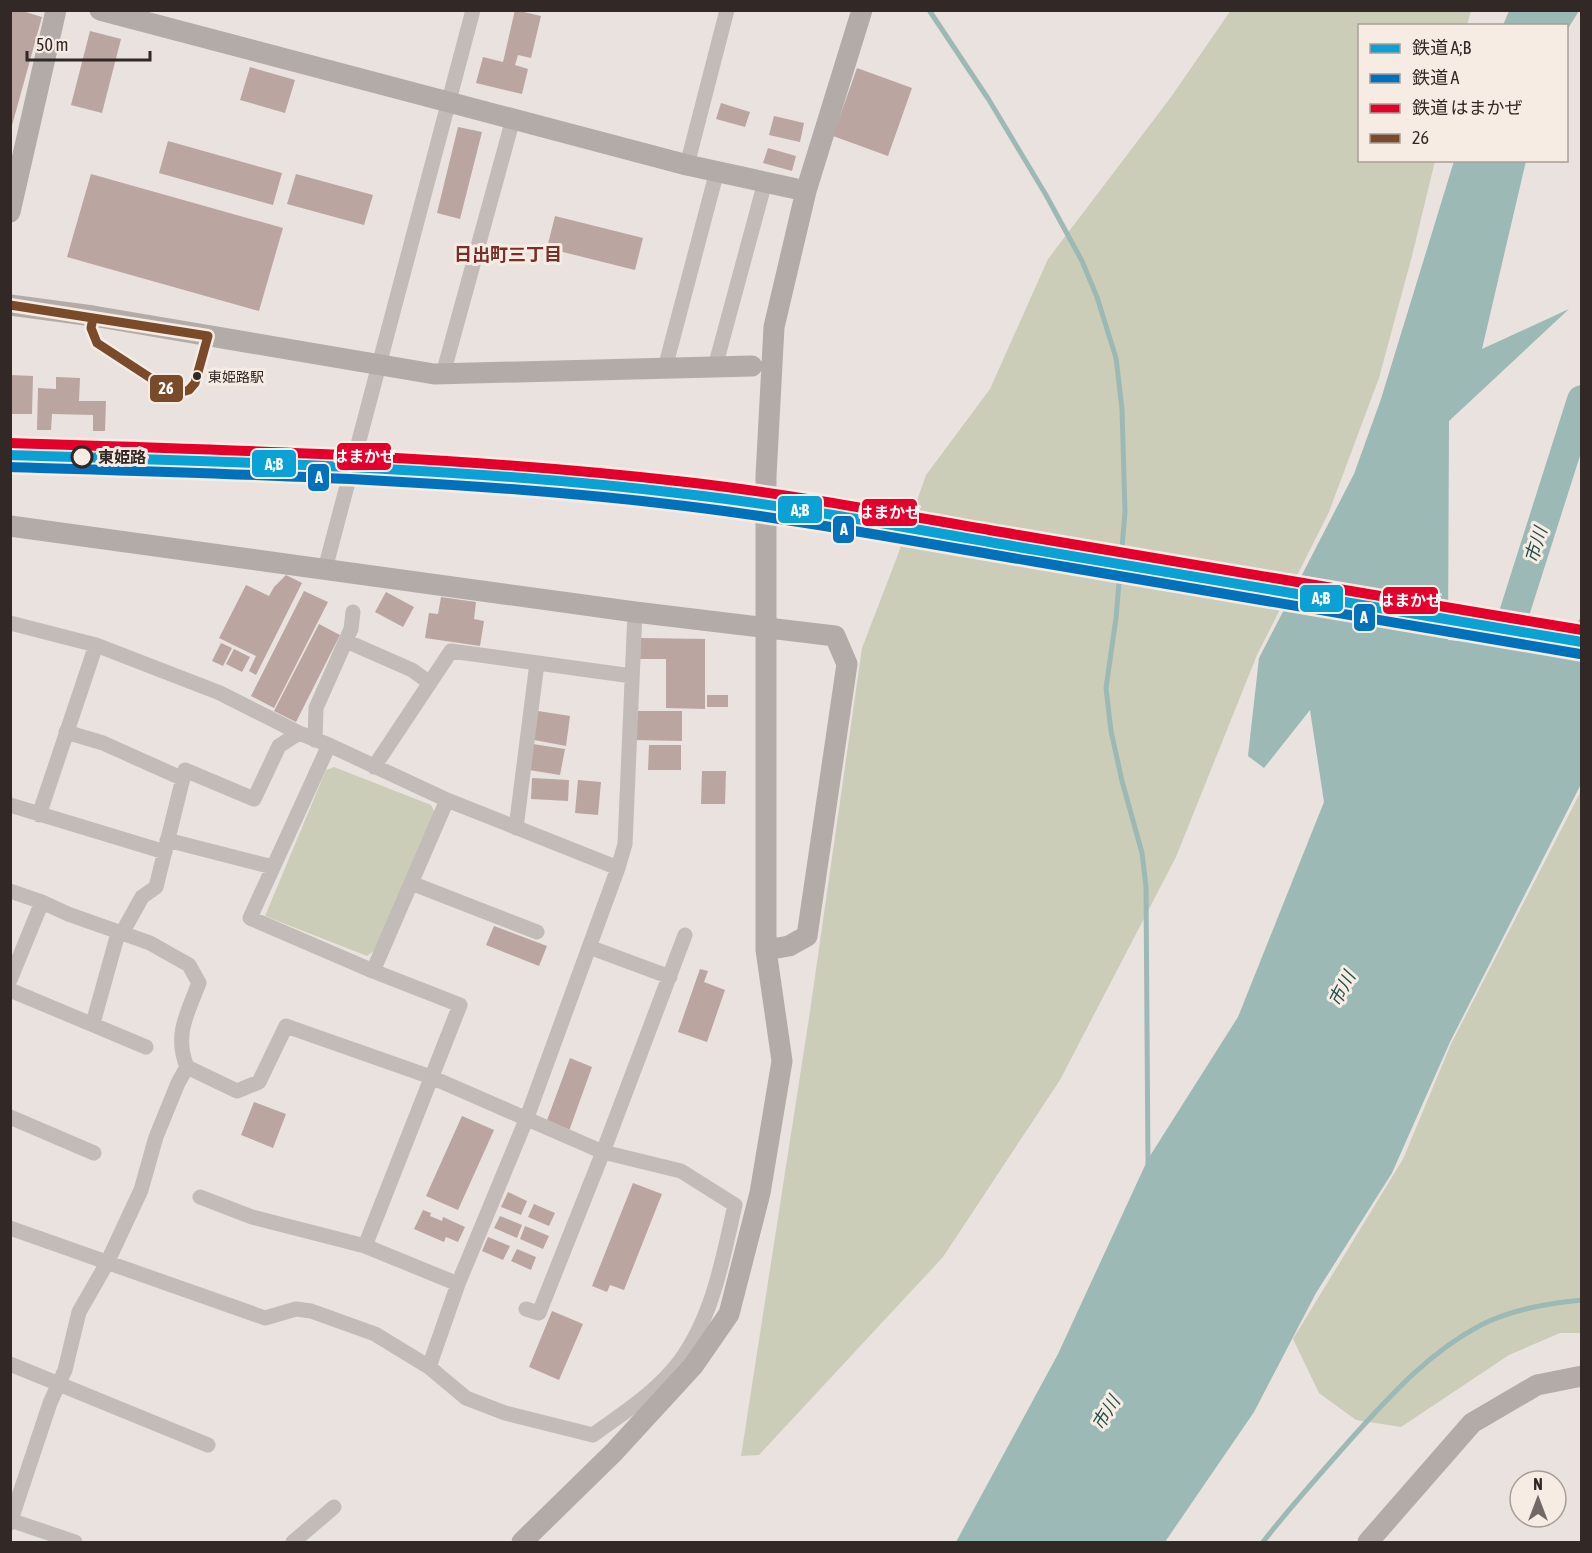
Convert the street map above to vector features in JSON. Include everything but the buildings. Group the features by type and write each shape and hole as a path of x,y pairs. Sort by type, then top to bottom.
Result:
{"street":[{"path":"10,212 56,10"},
{"path":"100,10 687,165 806,191"},
{"path":"325,569 473,10"},
{"path":"687,165 727,10"},
{"path":"522,1542 614,1452 729,1314 762,1182 782,1061 766,950 766,476 774,327 806,191 862,10"},
{"path":"443,374 513,119"},
{"path":"665,368 717,171"},
{"path":"715,367 765,182"},
{"path":"10,305 93,316 378,366 443,374 752,366"},
{"path":"10,526 635,612 835,636 847,664 807,936 789,946 766,950"},
{"path":"353,612 351,629 316,708 322,742 273,867 250,918 373,971 460,1005 365,1246"},
{"path":"429,1367 458,1284 526,1120 590,947 625,844 635,612"},
{"path":"10,623 96,645 220,693 299,733 447,800 618,868"},
{"path":"346,641 412,670 430,683"},
{"path":"39,815 96,645"},
{"path":"374,767 451,651 632,676"},
{"path":"516,828 537,663"},
{"path":"66,732 103,743 181,778"},
{"path":"93,1023 117,937 122,933 142,897 156,887 181,778 185,770 254,799 279,746 299,733"},
{"path":"373,971 447,800"},
{"path":"10,805 39,815 166,846 273,867"},
{"path":"411,883 537,932"},
{"path":"10,891 150,943 189,965 198,983 181,1032 182,1053 187,1067 237,1091 259,1082 286,1026 430,1077 603,1152 681,1171 735,1205 718,1279 687,1363 593,1436 505,1413 466,1398 429,1367 375,1334 311,1311 296,1309 265,1318 10,1228"},
{"path":"10,980 42,902"},
{"path":"526,1309 539,1313 685,935"},
{"path":"590,947 670,977"},
{"path":"10,990 146,1047"},
{"path":"75,1542 45,1537 11,1521 50,1403 66,1370 79,1312 107,1263 141,1190 156,1137 187,1067"},
{"path":"10,1117 94,1153"},
{"path":"200,1197 252,1217 365,1246 458,1284"},
{"path":"10,1364 208,1445"},
{"path":"1368,1542 1472,1423 1537,1385 1581,1376"},
{"path":"293,1542 334,1507"}],"lane":[{"path":"93,316 91,328 97,343 175,394 189,390 195,383 208,336"}],"green space":[{"path":"1231,10 1471,11 1467,24 1358,24 1358,162 1435,162 1379,378 1329,512 1257,655 1176,857 1060,1080 943,1257 759,1455 741,1456 809,1018 862,648 926,475 990,389 1048,259 1171,97"},
{"path":"334,767 431,805 435,813 375,950 367,956 265,916 326,770"},
{"path":"1581,791 1581,1333 1560,1333 1509,1355 1401,1427 1356,1420 1319,1393 1293,1339 1403,1159 1451,1044"}],"water":[{"path":"1509,10 1579,11 1568,28 1568,24 1503,24"},
{"path":"1454,162 1526,162 1482,349 1569,309 1449,421 1448,640 1560,650 1581,617 1581,784 1450,1042 1392,1173 1316,1293 1254,1412 1165,1542 956,1542 1058,1354 1148,1159 1238,1017 1324,802 1310,710 1264,768 1248,756 1259,658 1354,474 1381,399"}],"waterway":[{"path":"929,10 989,100 1046,195 1082,261 1097,297 1116,358 1122,409 1125,512 1116,618 1106,688 1111,731 1142,853 1146,887 1148,1166"},
{"name":"市川","path":"1492,683 1582,400"},
{"path":"1263,1542 1380,1407 1444,1348 1481,1325 1505,1315 1543,1305 1582,1300"}],"rail line":[{"name":"はまかぜ","path":"10,443 433,460 686,482 771,493 1582,630"},
{"name":"A;B","path":"10,455 349,467 518,478 686,494 771,505 1582,642"},
{"name":"A","path":"10,467 348,479 517,490 685,506 858,532 1580,654"}],"transit line":[{"name":"26","path":"10,305 93,318"},
{"name":"26","path":"93,318 208,336 195,383 189,390 175,394 97,343 91,328 93,318"}],"place":[{"name":"東姫路駅","path":"197,376"},
{"name":"東姫路","path":"82,457"}],"district":[{"name":"日出町三丁目","path":"508,255"}]}
